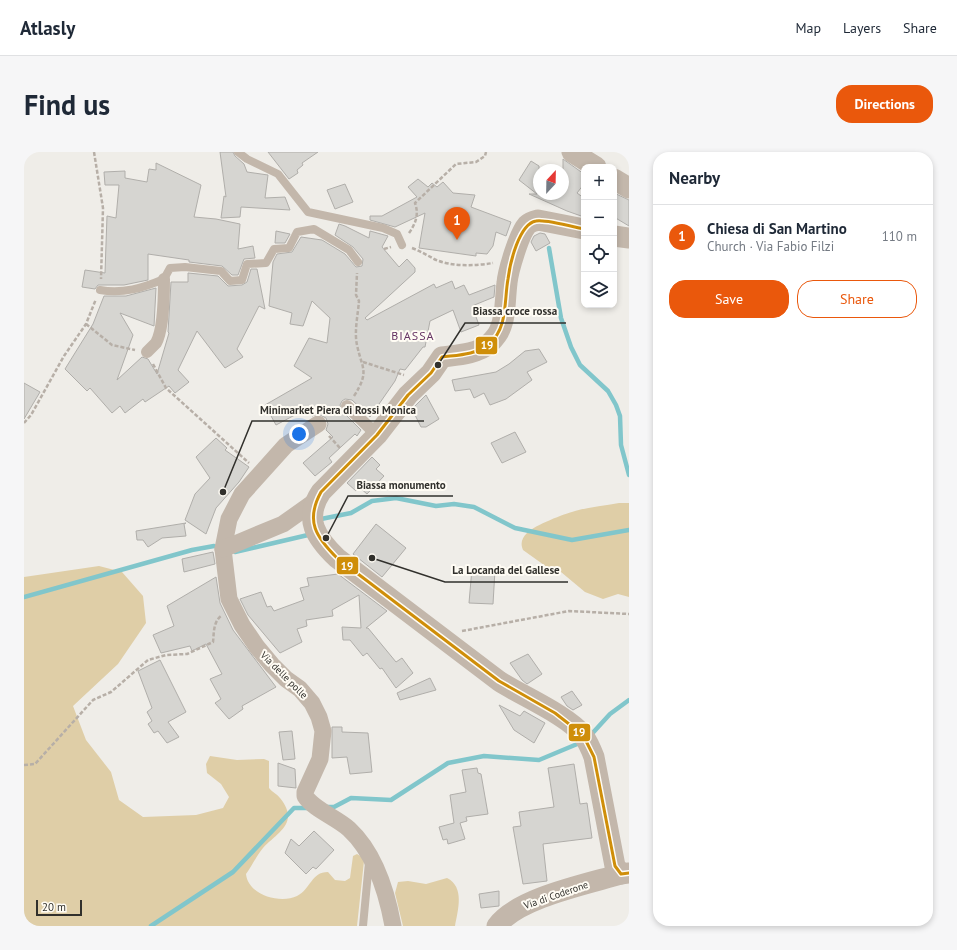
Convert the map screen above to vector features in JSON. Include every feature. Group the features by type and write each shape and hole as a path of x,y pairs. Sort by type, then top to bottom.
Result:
{"street":[{"path":"572,152 591,164"},
{"path":"617,180 629,188"},
{"path":"223,549 284,524 314,502 330,481 377,435 408,394 431,373 442,357 465,354 488,345 494,339 500,330 503,320 507,281 514,256 527,225 533,221 552,222 581,228"},
{"path":"617,236 629,238"},
{"path":"147,352 156,342 160,325 165,303 164,279"},
{"path":"347,406 377,435"},
{"path":"233,608 229,599 223,549 226,532 235,506 242,494 259,473 286,445 318,424"},
{"path":"314,502 312,522 322,543 337,558 499,681 521,695 543,706 582,734 594,757 613,861 625,873"},
{"name":"Via delle polle","path":"233,608 242,625 257,647 286,679 300,689 312,703 319,716 323,731 322,752 317,770 305,792 306,798 350,830 369,857"},
{"path":"369,857 381,880 393,926"},
{"name":"Via di Coderone","path":"497,926 501,920 527,903 625,873"}],"lane":[{"path":"238,152 247,159 278,174 308,212 383,228 397,234 402,245"},
{"path":"100,290 120,292 142,288 164,279 170,268 185,267 221,271 230,281 242,280 247,264 266,263 274,249 289,248 297,232 314,229 348,250 358,262"},
{"path":"363,926 369,857"}],"path":[{"path":"24,422 31,415 64,356 86,324 100,290 103,208 94,152"},
{"path":"486,152 485,156 476,162 456,164 415,203 418,211 416,220 402,245 425,253 435,259 468,266 501,261 514,256"},
{"path":"347,406 364,377 363,362 356,344 359,301 356,295 358,262"},
{"path":"86,324 112,344 147,352 166,388 259,473"},
{"path":"363,362 405,375 408,394"},
{"path":"318,424 351,460"},
{"path":"24,765 35,764 93,700 112,692 148,660 166,655 187,654 213,642 214,629 218,618 233,608"},
{"path":"438,636 569,611 629,614"}],"shaded area":[{"path":"629,503 629,597 618,594 603,599 585,592 561,572 551,570 523,550 522,541 524,537 531,530 543,523 586,508"},
{"path":"99,566 122,572 143,596 146,623 118,664 73,706 86,740 111,772 119,800 143,817 196,815 223,808 229,797 221,784 207,773 206,764 210,756 237,760 264,759 269,761 269,788 279,797 286,807 288,814 287,821 280,832 263,848 246,874 248,881 252,887 266,896 282,899 290,898 302,893 314,878 322,873 328,872 335,880 345,881 350,878 353,856 357,854 362,857 364,861 357,926 24,926 24,577"},
{"path":"447,878 453,882 456,887 459,899 455,926 403,926 395,893 398,882 408,881 426,884"}],"building":[{"path":"220,152 233,152 235,156 244,164 247,172 268,175 265,198 285,197 290,210 241,207 240,217 221,218 224,196 226,197"},
{"path":"268,152 318,152 302,163 303,165 297,170 298,173 289,179"},
{"path":"563,159 581,172 581,188 577,193 581,196 581,216 542,200 569,200 569,164 563,164"},
{"path":"531,161 536,164 533,164 533,191 519,180"},
{"path":"156,163 201,185 194,217 216,219 240,224 238,249 253,246 255,258 244,259 238,275 232,275 222,266 189,262 189,260 148,254 148,280 124,285 98,285 95,289 82,287 85,270 105,273 107,216 116,218 119,185 105,185 104,172 125,171 125,178 147,182 149,169 156,170"},
{"path":"418,179 428,187 432,183 437,187 443,182 453,193 475,195 471,207 511,222 506,236 496,232 493,246 487,254 476,253 476,256 419,248 425,213 395,227 370,220 370,216 382,216 417,197 408,187"},
{"path":"345,184 353,202 335,209 327,190"},
{"path":"617,194 629,200 629,226 617,219"},
{"path":"339,224 369,238 370,231 388,236 382,247 399,267 407,259 415,268 415,272 365,318 367,320 434,284 436,288 452,281 455,289 464,285 469,295 495,285 494,297 472,306 479,325 461,332 453,310 430,321 425,347 423,347 405,370 400,369 395,381 370,417 352,400 345,399 342,401 340,405 342,411 361,430 357,436 355,434 329,458 332,462 315,476 303,463 333,437 326,430 328,424 326,418 318,414 312,416 308,408 276,425 265,405 312,378 294,366 309,338 327,343 330,318 312,301 303,326 290,324 292,313 269,306 273,262 277,254 292,252 301,237 322,240 345,254 356,267 362,266 363,259 353,247 335,235"},
{"path":"276,231 290,234 285,243 275,243"},
{"path":"540,233 545,234 550,243 536,251 531,242 534,236"},
{"path":"251,269 257,269 265,309 259,306 237,349 243,357 225,368 197,331 178,370 189,382 175,393 169,386 145,402 143,399 125,413 120,406 112,413 90,388 87,391 65,369 93,324 104,296 126,296 156,288 154,326 120,313 133,335 117,380 142,357 148,359 157,374 169,333 171,282 188,282 188,273 218,276 228,286 242,285 247,282"},
{"path":"539,349 547,362 527,372 532,380 506,399 490,405 484,393 474,398 470,389 455,391 452,380 496,372 525,351"},
{"path":"24,383 40,392 24,419"},
{"path":"426,395 439,419 426,427 421,427 412,409"},
{"path":"515,432 526,452 502,463 491,443"},
{"path":"216,438 227,448 225,450 249,467 239,482 216,508 206,534 185,520 195,494 210,478 196,457"},
{"path":"372,457 380,465 376,469 384,476 367,494 359,487 356,491 347,483"},
{"path":"186,523 184,524 186,536 162,538 148,547 143,540 137,540 136,531"},
{"path":"376,524 406,548 382,577 353,554"},
{"path":"213,552 215,564 184,572 182,559"},
{"path":"472,568 495,570 493,604 469,603"},
{"path":"338,574 387,611 366,628 368,628 396,662 402,658 413,673 396,688 382,668 380,669 367,653 363,656 350,640 343,640 342,627 361,628 359,595 332,610 333,616 306,620 307,626 297,629 302,642 280,653 248,615 240,599 261,592 267,607 271,606 274,611 304,600 300,588 309,586 307,578"},
{"path":"216,577 220,603 233,630 276,687 242,706 243,709 229,719 215,703 221,699 210,679 222,674 206,644 192,651 190,646 161,653 153,635 174,626 167,606"},
{"path":"528,654 542,674 527,684 522,680 510,663"},
{"path":"160,660 186,712 168,722 179,737 167,743 158,731 154,733 148,724 152,721 147,712 152,708 138,671"},
{"path":"430,678 436,690 400,700 397,693"},
{"path":"572,691 582,705 573,710 567,706 561,697"},
{"path":"499,705 520,716 524,711 545,723 534,743 514,730"},
{"path":"332,727 342,727 342,732 368,733 372,772 350,774 347,757 332,758"},
{"path":"292,731 295,759 283,760 279,732"},
{"path":"278,763 295,769 296,788 278,786"},
{"path":"574,764 580,804 587,803 592,838 543,844 547,881 523,884 513,827 521,826 519,812 554,807 548,768"},
{"path":"477,768 478,773 481,774 488,814 466,817 467,821 460,823 465,839 448,844 447,839 443,840 439,827 454,823 450,795 466,792 462,770"},
{"path":"314,831 334,850 316,869 313,867 306,874 285,853 291,839 299,846"},
{"path":"499,891 499,906 481,908 479,894"}],"waterway":[{"path":"549,248 561,318 571,347 580,365 608,391 616,405 620,416 621,445 629,475"},
{"path":"320,521 321,519 351,513 372,501 396,498 436,506 454,504 474,507 515,528 572,540 629,530"},
{"path":"235,552 308,535"},
{"path":"24,597 192,550 214,546"},
{"path":"589,737 610,714 629,700"},
{"path":"327,807 334,807 351,798 391,800 448,763 484,756 539,760 582,742"},
{"path":"151,926 233,872 294,808 310,808"}],"transit line":[{"name":"19","path":"581,228 553,222 536,221 525,229 520,236 513,254 509,272 504,314 495,338 484,348 466,354 442,357 431,373 408,395 377,435 321,492 316,502 313,520 318,536 337,558 499,681 555,713 583,735 594,757 615,866 621,874 629,873"}],"place":[{"name":"Chiesa di San Martino","path":"457,240"},
{"name":"Biassa croce rossa","path":"438,365"},
{"name":"Minimarket Piera di Rossi Monica","path":"223,492"},
{"name":"Biassa monumento","path":"326,538"},
{"name":"La Locanda del Gallese","path":"372,558"}],"district":[{"name":"BIASSA","path":"413,335"}]}
